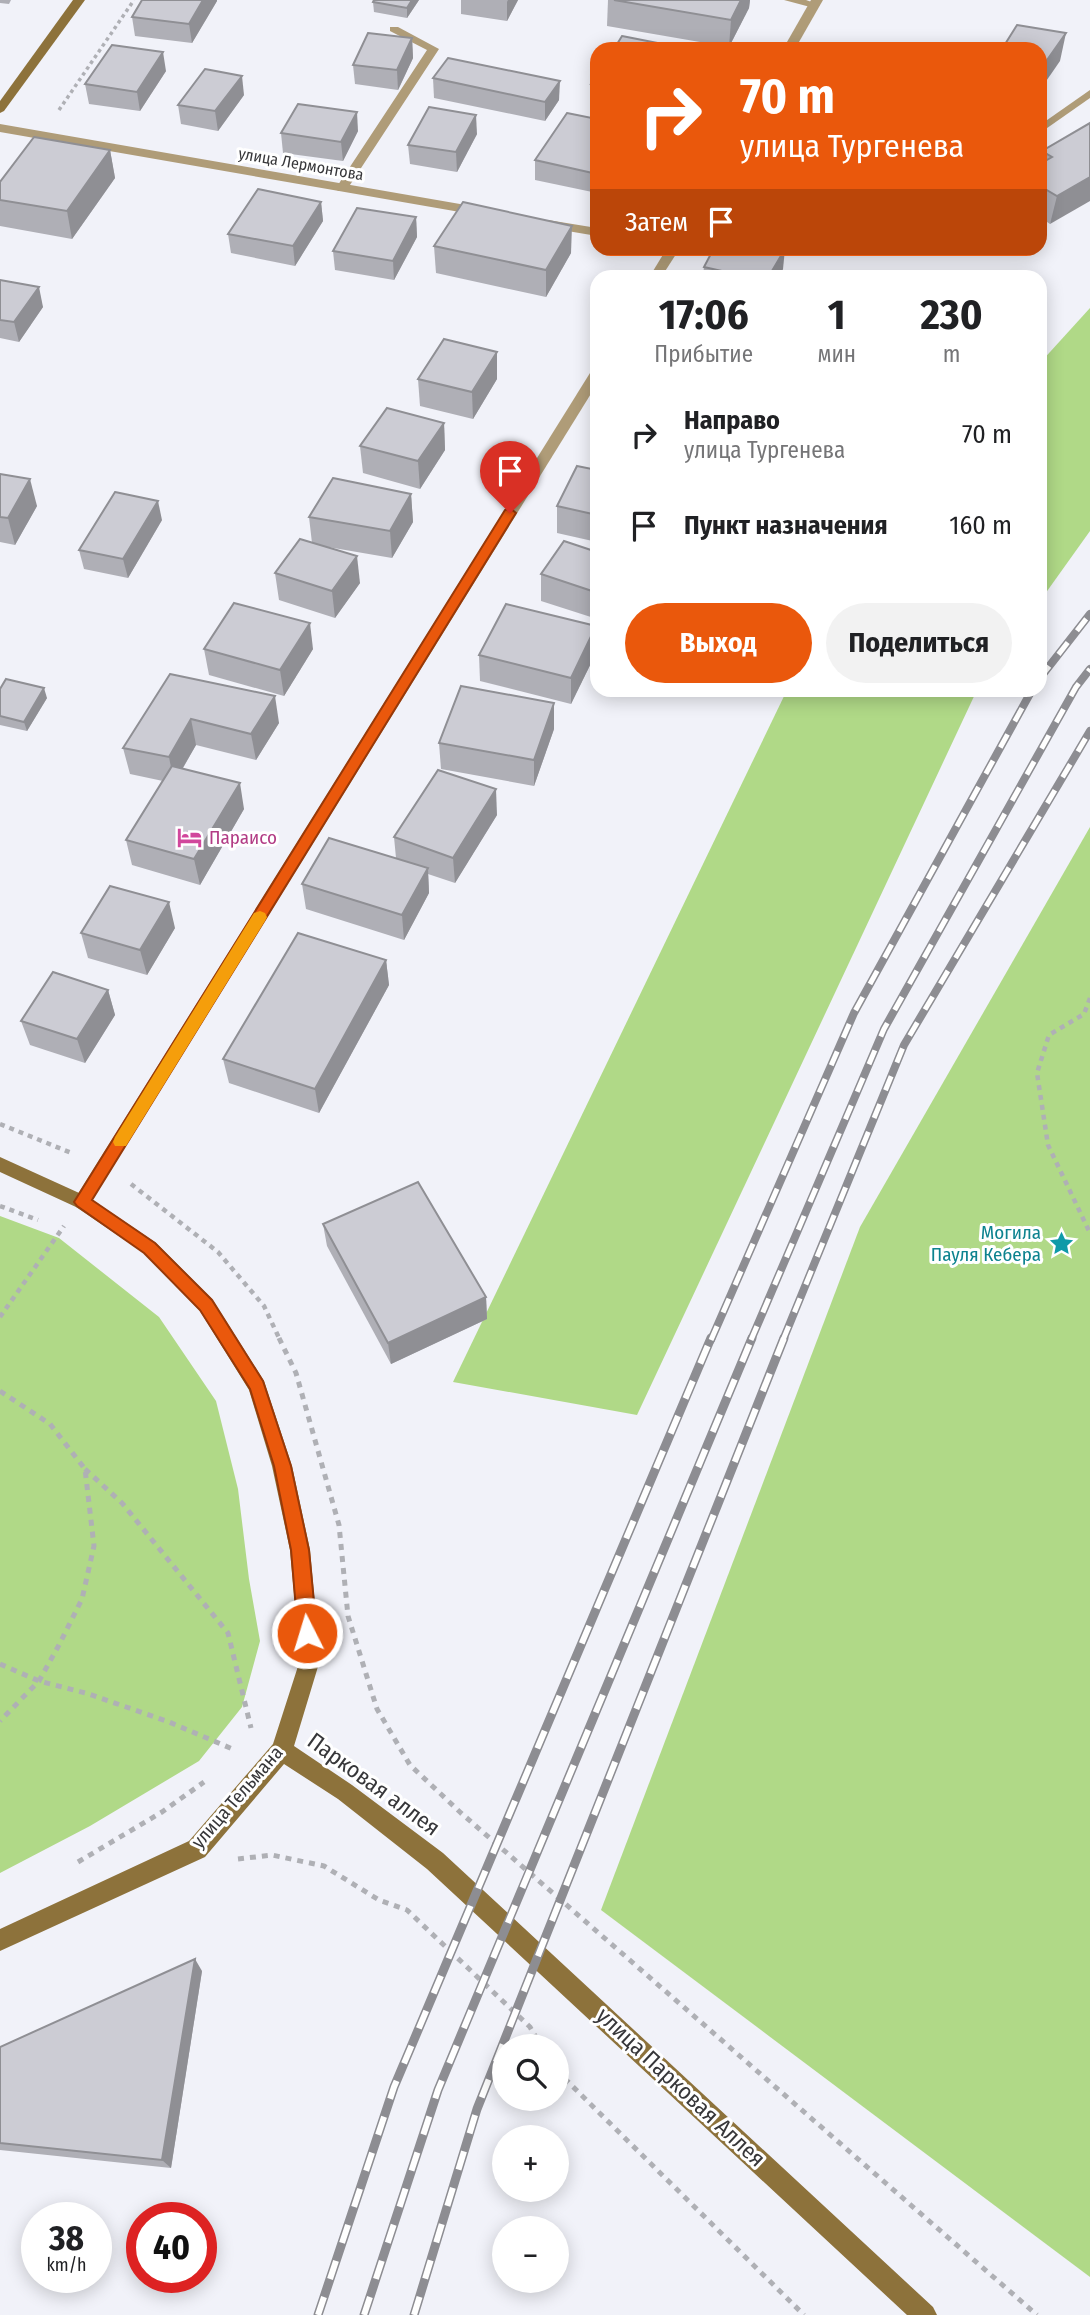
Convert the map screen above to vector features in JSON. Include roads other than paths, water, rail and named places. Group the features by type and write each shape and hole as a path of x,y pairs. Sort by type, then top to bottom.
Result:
{"street":[{"path":"0,109 79,0"},
{"path":"790,0 816,3 793,42"},
{"path":"342,188 433,49 394,29"},
{"path":"1047,125 1090,93"},
{"name":"улица Лермонтова","path":"0,128 490,213"},
{"path":"530,220 590,231"},
{"path":"82,1202 590,384"},
{"name":"улица Тельмана","path":"0,1164 82,1202 150,1248 206,1305 257,1387 282,1466 300,1550 310,1660 282,1750 197,1849 0,1940"},
{"name":"Парковая аллея","path":"282,1750 345,1792 435,1861"},
{"name":"улица Парковая Аллея","path":"435,1861 925,2315"}],"railway":[{"path":"1047,669 1090,614"},
{"path":"751,1340 884,1029 1076,687 1090,669"},
{"path":"711,1340 854,1013 1028,697"},
{"path":"783,1340 904,1045 1090,731"},
{"path":"318,2315 394,2087 711,1338"},
{"path":"364,2315 438,2090 752,1338"},
{"path":"414,2315 477,2109 784,1338"}],"place":[{"name":"Параисо","path":"189,837"},
{"name":"Могила Пауля Кебера","path":"1061,1243"}]}
